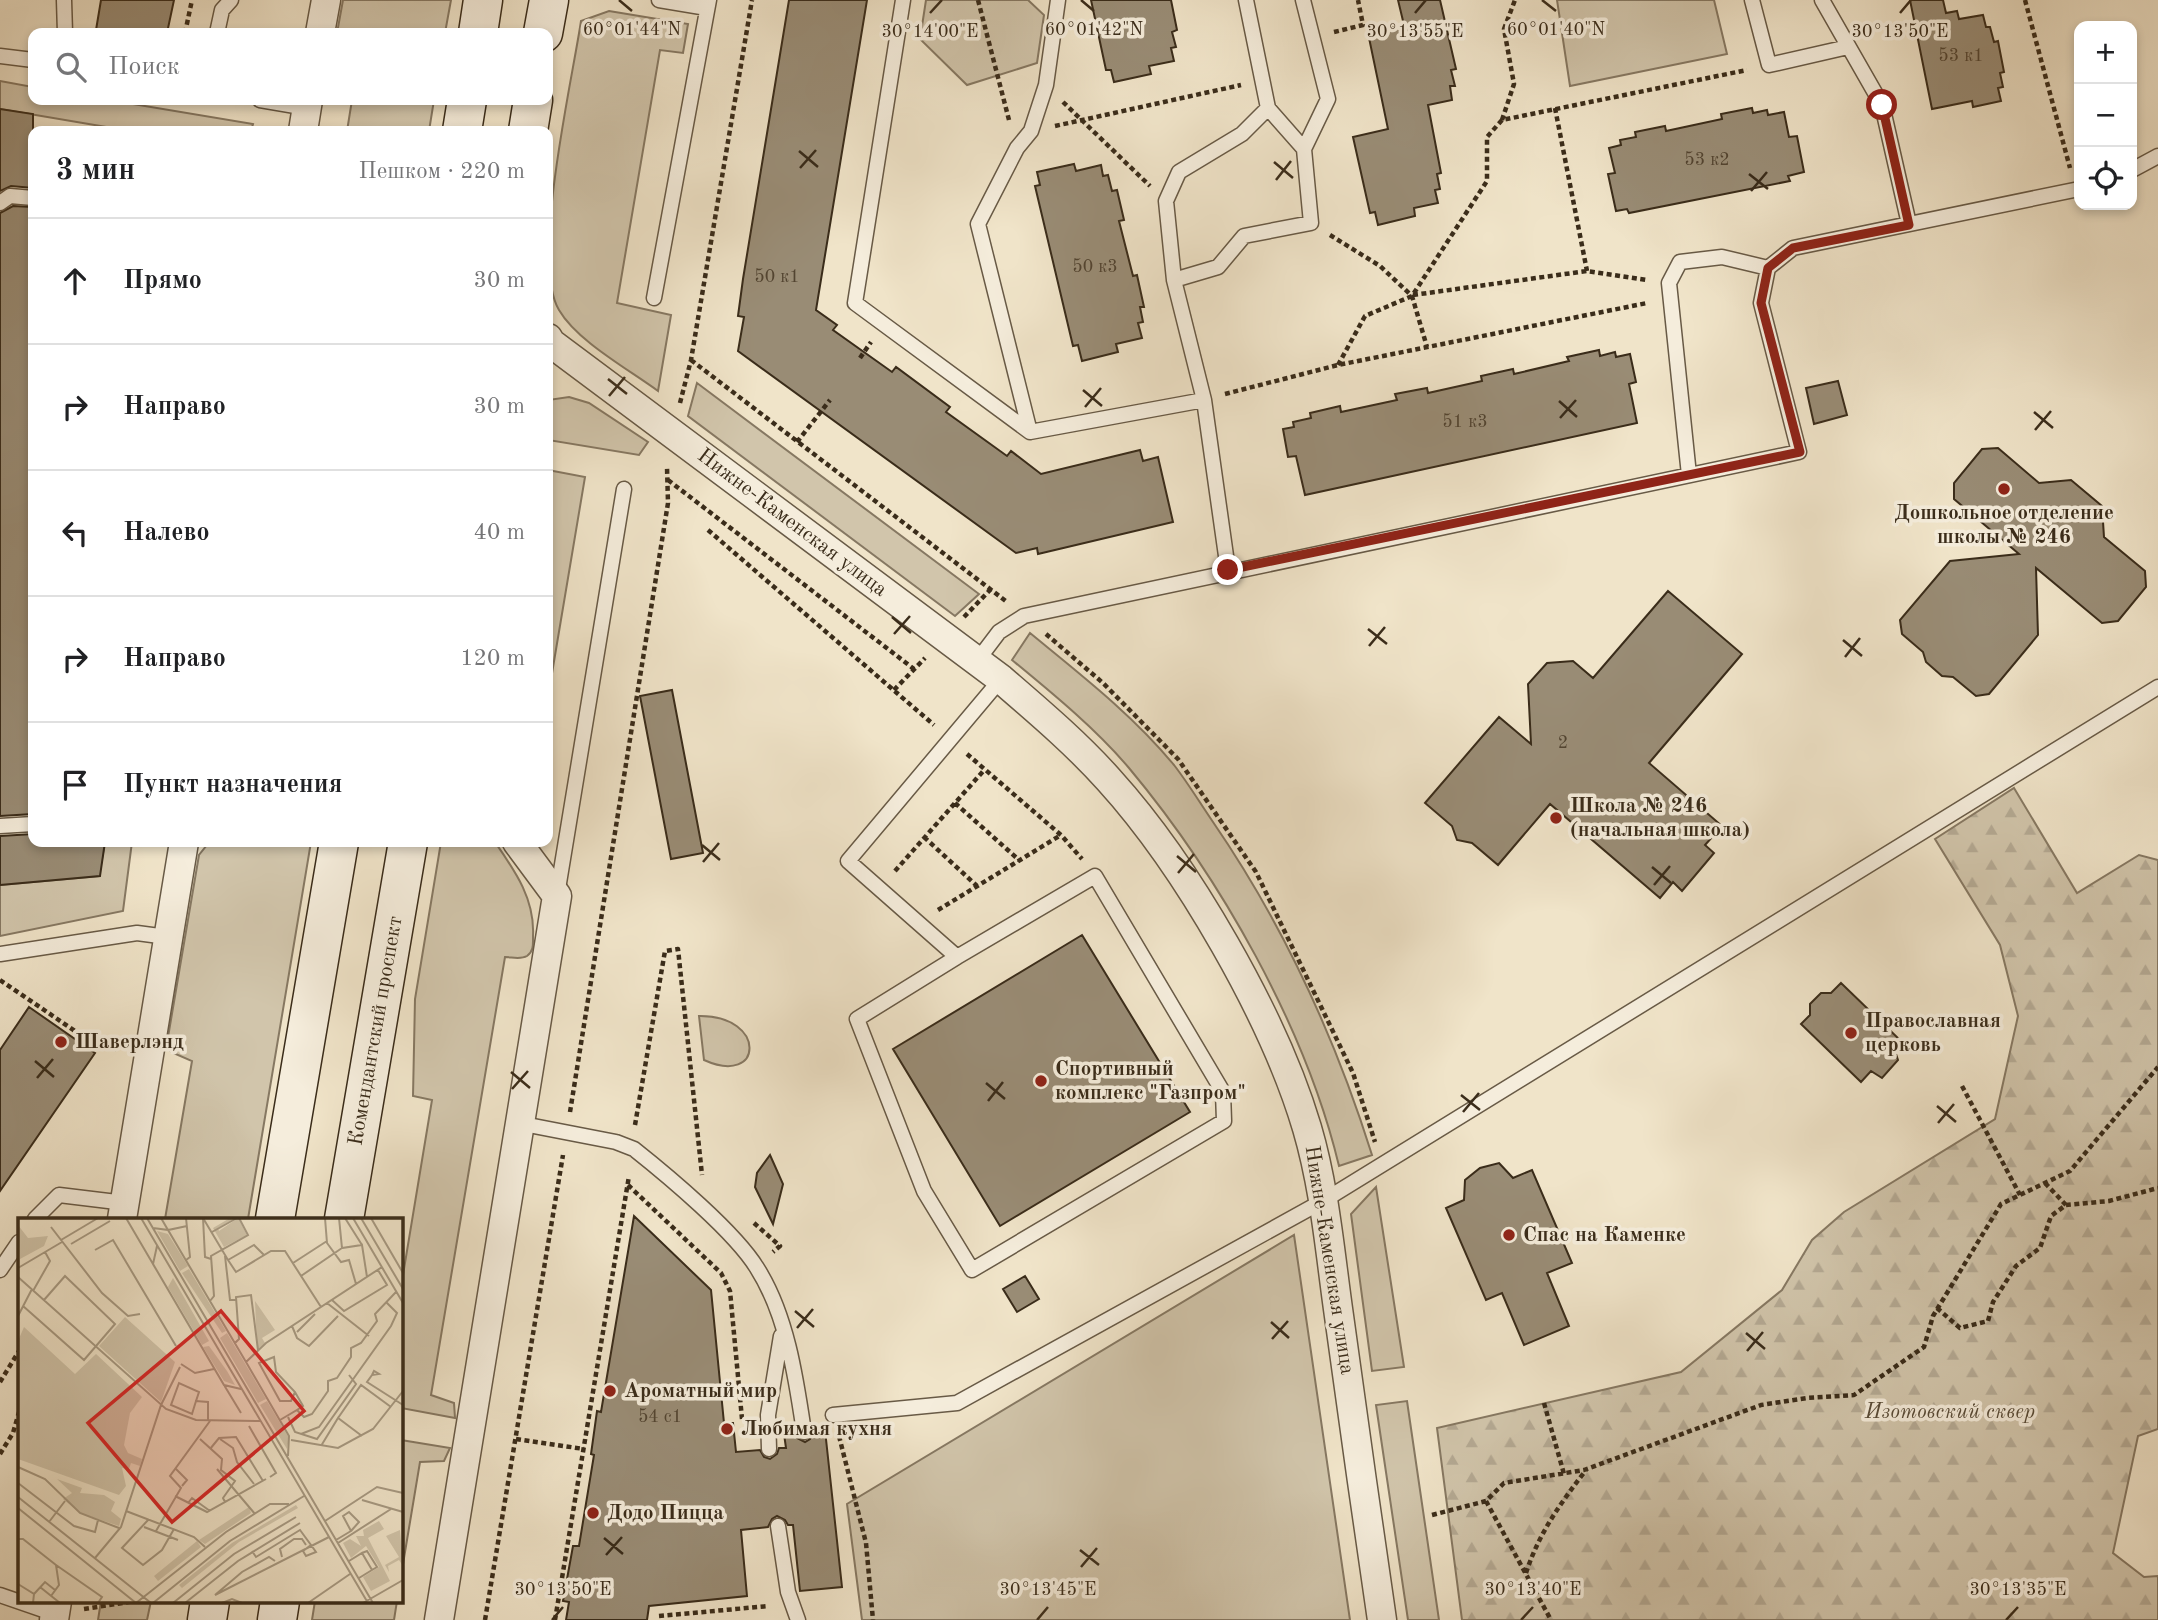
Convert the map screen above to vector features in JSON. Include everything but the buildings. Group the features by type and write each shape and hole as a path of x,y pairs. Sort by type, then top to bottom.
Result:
{"main road":[{"path":"479,28 483,0"},
{"path":"544,28 549,0"},
{"path":"463,126 466,105"},
{"path":"529,126 532,105"},
{"path":"275,1218 338,847"},
{"name":"Комендантский проспект","path":"344,1218 407,847"},
{"path":"207,1620 210,1602"},
{"path":"277,1620 280,1602"}],"street":[{"path":"321,28 326,0"},
{"name":"Нижне-Каменская улица","path":"553,345 1001,679 1045,716 1110,780 1174,865 1235,965 1279,1055 1307,1128 1323,1201 1382,1620"},
{"path":"124,1211 183,847"},
{"path":"439,1620 557,896 521,847"}],"lane":[{"path":"64,0 65,28"},
{"path":"654,298 708,4 659,0"},
{"path":"903,0 855,303 1030,432 1204,400"},
{"path":"1030,432 978,224 1017,148 1031,131 1046,85 1058,0"},
{"path":"1246,0 1268,108 1304,149"},
{"path":"1174,280 1218,267 1244,236 1311,223 1304,149 1328,99 1303,0"},
{"path":"1752,0 1769,65 1848,47"},
{"path":"1822,0 1882,105 1909,225"},
{"path":"218,28 225,3"},
{"path":"0,56 28,59"},
{"path":"278,105 306,113"},
{"path":"1228,570 1204,400 1174,280 1166,201 1179,173 1242,134 1268,108"},
{"path":"2137,167 2158,156"},
{"path":"977,661 999,632 1024,616 1228,570 1800,452 1761,303 1768,268 1793,248 2074,191"},
{"path":"0,204 10,196 28,198"},
{"path":"1689,475 1669,283 1680,262 1722,257 1768,268"},
{"path":"557,896 624,489"},
{"path":"957,957 848,861 1001,679"},
{"path":"833,1415 957,1403 1323,1201 2158,687"},
{"path":"0,826 28,824"},
{"path":"1095,877 1223,1092 1224,1121 972,1270 923,1191 857,1019 957,957 1095,877"},
{"path":"0,954 137,933 167,937"},
{"path":"518,1124 616,1142 634,1149 736,1241 757,1267 773,1298 796,1377 804,1432"},
{"path":"36,1218 58,1195 124,1211"},
{"path":"0,1270 18,1243"},
{"path":"769,1449 768,1415 782,1329"},
{"path":"778,1526 788,1592 798,1620"},
{"path":"0,1595 18,1600"},
{"path":"23,1602 56,1612"}],"path":[{"path":"186,28 192,0"},
{"path":"678,414 691,360 752,0"},
{"path":"978,0 1017,148"},
{"path":"1312,37 1363,25 1358,0"},
{"path":"1412,296 1487,181 1487,136 1502,120 1514,84 1504,29 1515,0"},
{"path":"2025,0 2074,179"},
{"path":"1502,120 1769,65"},
{"path":"1031,131 1263,80"},
{"path":"1046,85 1166,201"},
{"path":"1555,107 1587,271"},
{"path":"1311,223 1380,266 1412,296 1427,347"},
{"path":"1338,365 1365,316 1412,296 1587,271 1669,283"},
{"path":"1204,400 1338,365 1672,298"},
{"path":"797,442 830,400"},
{"path":"485,1620 668,503 667,464"},
{"path":"668,479 914,669"},
{"path":"708,530 1060,835 1095,877"},
{"path":"961,620 991,589"},
{"path":"894,690 931,652"},
{"path":"895,871 985,769"},
{"path":"955,803 1019,860"},
{"path":"937,910 1060,835"},
{"path":"925,837 977,886"},
{"path":"555,1620 665,951 678,949 702,1175"},
{"path":"0,980 97,1046 117,1049"},
{"path":"1432,1515 1486,1501 1504,1483 1587,1469 1761,1405 1854,1395 1924,1347 1937,1308 2001,1203 2070,1171 2158,1067"},
{"path":"1962,1086 2020,1195"},
{"path":"2045,1183 2066,1205"},
{"path":"628,1185 721,1273 730,1291 743,1425"},
{"path":"1937,1308 1960,1328 1988,1321 1993,1302 2016,1266 2040,1248 2051,1216 2066,1205 2109,1200 2156,1187"},
{"path":"0,1382 18,1354"},
{"path":"1544,1403 1563,1474"},
{"path":"833,1415 866,1543 873,1620"},
{"path":"0,1454 13,1433 18,1416"},
{"path":"516,1439 584,1449"},
{"path":"1525,1574 1536,1542 1551,1515 1587,1469"},
{"path":"1486,1501 1551,1620"},
{"path":"56,1612 128,1602"},
{"path":"659,1616 760,1607"},
{"path":"711,1620 712,1611"}],"green space":[{"path":"343,0 451,0 446,28 338,28"},
{"path":"926,0 1028,0 1044,15 1037,63 967,85 920,39"},
{"path":"1557,0 1714,0 1727,54 1570,86"},
{"path":"609,11 688,24 683,53 660,50 617,303 671,315 658,391 578,333 559,310 553,292 553,196 581,21"},
{"path":"0,81 28,86 28,105 139,105 253,124 100,126 0,109"},
{"path":"351,105 433,105 430,126 348,126"},
{"path":"697,383 979,594 955,616 688,416"},
{"path":"569,397 589,403 648,442 639,455 553,441 553,399"},
{"path":"553,471 585,477 553,667"},
{"path":"1030,633 1105,696 1158,747 1184,779 1238,861 1262,900 1305,982 1341,1068 1372,1155 1339,1166 1305,1061 1256,956 1227,905 1163,811 1116,753 1058,698 1012,660"},
{"name":"Изотовский сквер","path":"2014,788 2077,893 2139,855 2158,860 2158,1429 2138,1436 2113,1553 2144,1577 2158,1576 2158,1620 1462,1620 1437,1428 1681,1372 1782,1290 1812,1240 1844,1212 1995,1119 2018,1016 2000,945 1935,839"},
{"path":"104,847 131,847 123,911 0,936 0,885 99,876"},
{"path":"205,847 310,847 248,1218 165,1218 192,1061 171,1052 167,1043 199,855"},
{"path":"440,847 498,847 527,898 533,923 533,945 527,956 505,957 431,1395 454,1403 455,1418 402,1408 402,1281 432,1100 413,1096 415,999"},
{"path":"699,1016 721,1019 737,1026 746,1037 750,1048 747,1058 738,1064 724,1066 704,1060"},
{"path":"1376,1187 1404,1367 1372,1371 1351,1214"},
{"path":"1294,1235 1350,1620 862,1620 847,1504"},
{"path":"1407,1401 1439,1620 1408,1620 1376,1405"},
{"path":"402,1440 450,1448 444,1461 420,1462 402,1570"},
{"path":"101,1602 151,1602 147,1620 98,1620"},
{"path":"315,1602 397,1602 394,1620 312,1620"}],"place":[{"name":"Дошкольное отделение школы № 246","path":"2004,489"},
{"name":"Школа № 246 (начальная школа)","path":"1556,818"},
{"name":"Православная церковь","path":"1851,1033"},
{"name":"Шаверлэнд","path":"61,1042"},
{"name":"Спортивный комплекс \"Газпром\"","path":"1041,1081"},
{"name":"Спас на Каменке","path":"1509,1235"},
{"name":"Ароматный мир","path":"610,1391"},
{"name":"Любимая кухня","path":"727,1429"},
{"name":"Додо Пицца","path":"593,1513"}],"route":[{"path":"1228,570 1800,452 1761,303 1768,268 1793,248 1909,225 1882,105"}]}
